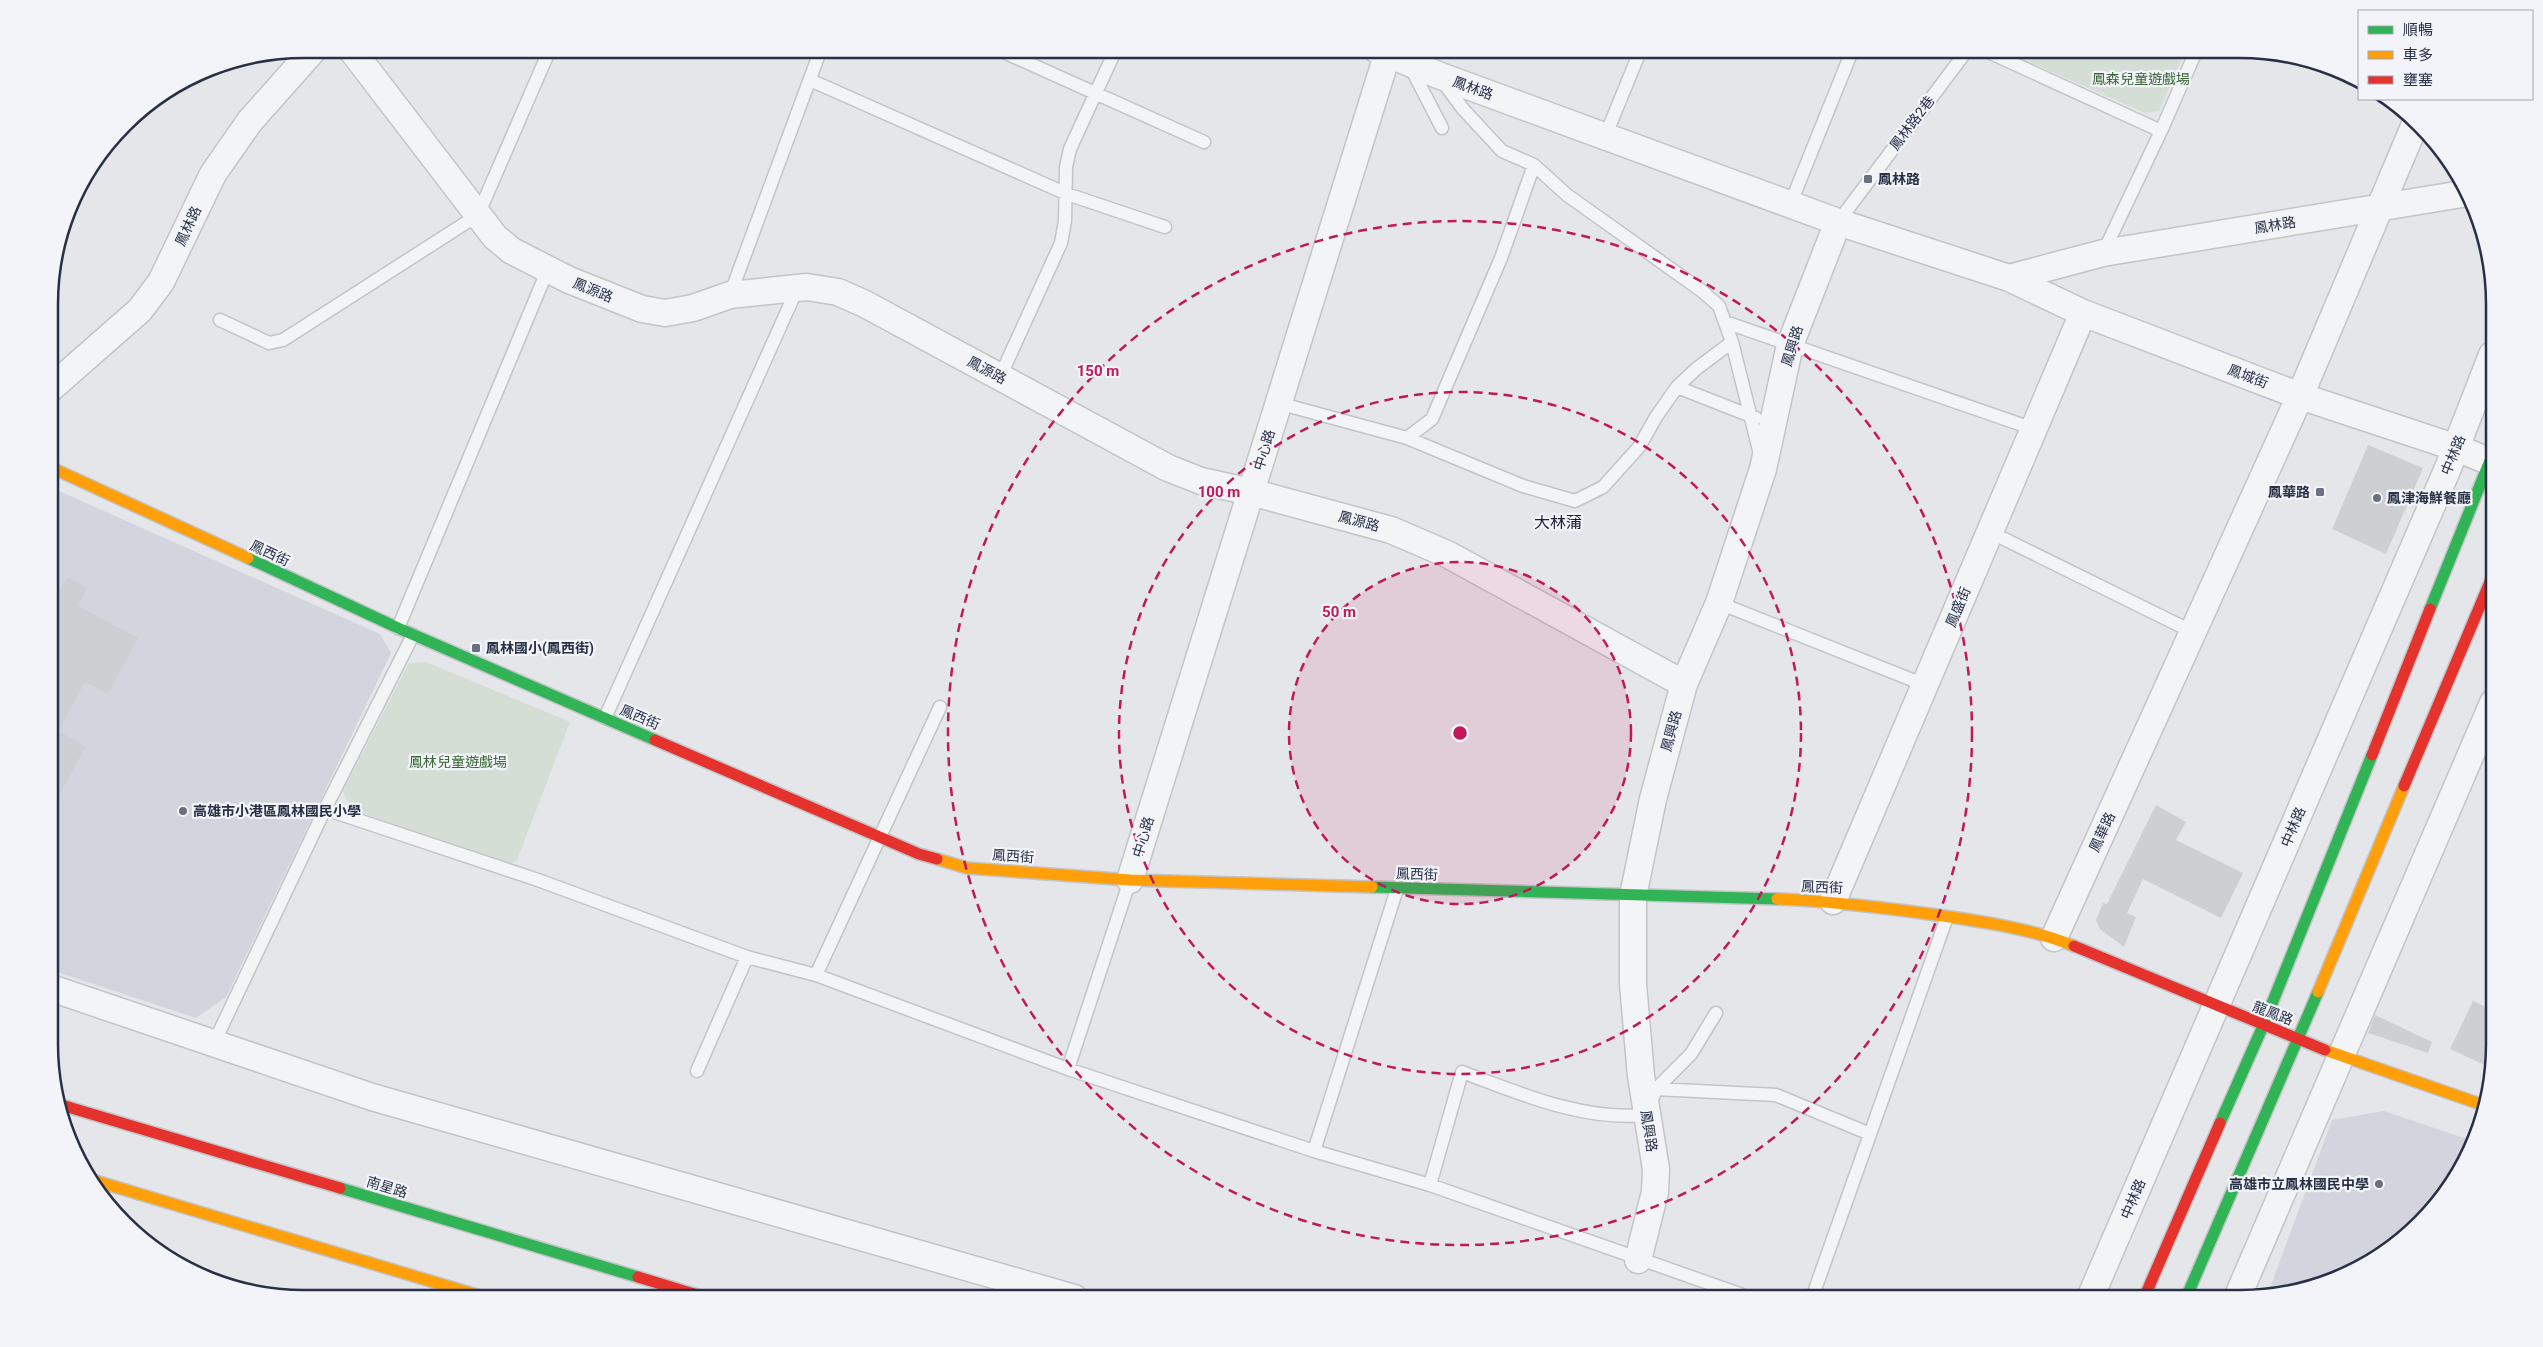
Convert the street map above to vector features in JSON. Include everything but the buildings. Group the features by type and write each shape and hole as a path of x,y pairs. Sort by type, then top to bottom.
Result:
{"street":[{"name":"鳳林路","path":"58,383 140,310 161,282 213,174 250,120 306,58"},
{"name":"鳳源路","path":"358,58 426,144 495,237 512,251 548,269 642,310 665,313 693,308 730,296 807,287 838,292 865,304 1168,468 1201,481 1251,492 1391,530 1447,554 1684,684"},
{"name":"中心路","path":"1130,880 1278,403 1388,58"},
{"name":"鳳林路","path":"1401,58 1438,75 1838,222 2009,278 2103,253 2460,195"},
{"name":"鳳華路","path":"2054,938 2300,396 2413,130"},
{"name":"鳳興路","path":"1638,1260 1655,1192 1656,1170 1646,1115 1632,984 1633,896 1653,799 1684,684 1720,602 1763,469 1762,420 1838,222"},
{"name":"鳳城街","path":"2009,278 2083,313 2300,396 2486,457"},
{"name":"鳳盛街","path":"1832,901 2083,313"},
{"name":"中林路","path":"2093,1290 2457,448 2486,371"},
{"name":"鳳西街","path":"58,471 413,635 919,854 967,868 1130,880 1832,901 2001,924 2054,938"},
{"path":"2148,1290 2263,1026 2486,471"},
{"path":"2189,1290 2298,1039 2486,592"},
{"path":"2240,1290 2339,1056 2486,718"},
{"name":"龍鳳路","path":"2054,938 2339,1056 2478,1103"},
{"path":"58,990 372,1097 1046,1290"},
{"name":"南星路","path":"66,1106 680,1290"},
{"path":"101,1183 460,1290"}],"lane":[{"path":"220,320 269,343 283,340 478,216 546,58"},
{"path":"730,296 818,58"},
{"path":"1017,58 1204,142"},
{"path":"1000,377 1061,243 1067,194 1066,167 1070,149 1112,58"},
{"path":"1393,58 1442,128"},
{"path":"1605,137 1637,58"},
{"path":"1790,204 1849,58"},
{"name":"鳳林路2巷","path":"1838,222 1961,58"},
{"path":"2002,58 2161,131"},
{"path":"2103,253 2161,131 2192,58"},
{"path":"1438,75 1464,109 1502,151 1534,165 1567,195 1702,291 1719,306 1762,420"},
{"path":"810,80 1067,194 1165,227"},
{"path":"1408,438 1432,419 1501,258 1534,165"},
{"path":"398,628 548,269"},
{"path":"605,718 797,288"},
{"path":"1725,322 2034,429"},
{"path":"1278,403 1408,438 1523,486 1575,502 1604,487 1638,448 1656,417 1677,387 1696,369 1732,342"},
{"path":"1677,387 1762,420"},
{"path":"1990,532 2193,632"},
{"path":"1720,602 1925,685"},
{"path":"214,1043 325,810 413,635"},
{"path":"816,975 940,707"},
{"path":"325,810 538,880 747,957 816,975 1068,1069 1314,1152 1430,1185 1727,1290"},
{"path":"1068,1069 1130,880"},
{"path":"1314,1152 1397,889"},
{"path":"1815,1290 1947,916"},
{"path":"697,1071 747,957"},
{"path":"1430,1185 1462,1072 1551,1105 1624,1117 1646,1115 1656,1089 1691,1054 1716,1013"},
{"path":"1656,1089 1776,1095 1870,1134"}],"shaded area":[{"name":"高雄市小港區鳳林國民小學","path":"58,491 380,634 391,653 226,997 196,1018 58,972"},
{"name":"高雄市立鳳林國民中學","path":"2384,1111 2466,1139 2435,1193 2389,1239 2333,1271 2303,1281 2270,1287 2332,1120"}],"green space":[{"name":"鳳森兒童遊戲場","path":"2020,58 2182,58 2159,111 2145,113"},
{"name":"鳳林兒童遊戲場","path":"426,662 570,722 517,860 507,866 350,808 343,791 409,663"}],"traffic: fast":[{"path":"2430,609 2486,470"},
{"path":"248,558 398,628 655,740"},
{"path":"2220,1123 2263,1026 2372,755"},
{"path":"1372,887 1777,899"},
{"path":"2189,1290 2318,992"},
{"path":"340,1188 638,1277"}],"traffic: slow":[{"path":"58,471 248,558"},
{"path":"2318,992 2404,786"},
{"path":"937,859 967,868 1130,880 1372,887"},
{"path":"1777,899 1910,911 1966,919 2020,929 2074,946"},
{"path":"2325,1050 2478,1103"},
{"path":"101,1183 460,1290"}],"traffic: jam":[{"path":"2404,786 2486,592"},
{"path":"2372,755 2430,609"},
{"path":"655,740 919,854 937,859"},
{"path":"2074,946 2325,1050"},
{"path":"66,1106 340,1188"},
{"path":"2147,1290 2220,1123"},
{"path":"638,1277 681,1290"}],"place":[{"name":"鳳林路","path":"1868,179"},
{"name":"鳳華路","path":"2320,492"},
{"name":"鳳津海鮮餐廳","path":"2377,498"},
{"name":"鳳林國小(鳳西街)","path":"476,648"},
{"name":"高雄市小港區鳳林國民小學","path":"183,811"},
{"name":"高雄市立鳳林國民中學","path":"2379,1184"}],"district":[{"name":"大林蒲","path":"1558,522"}]}
